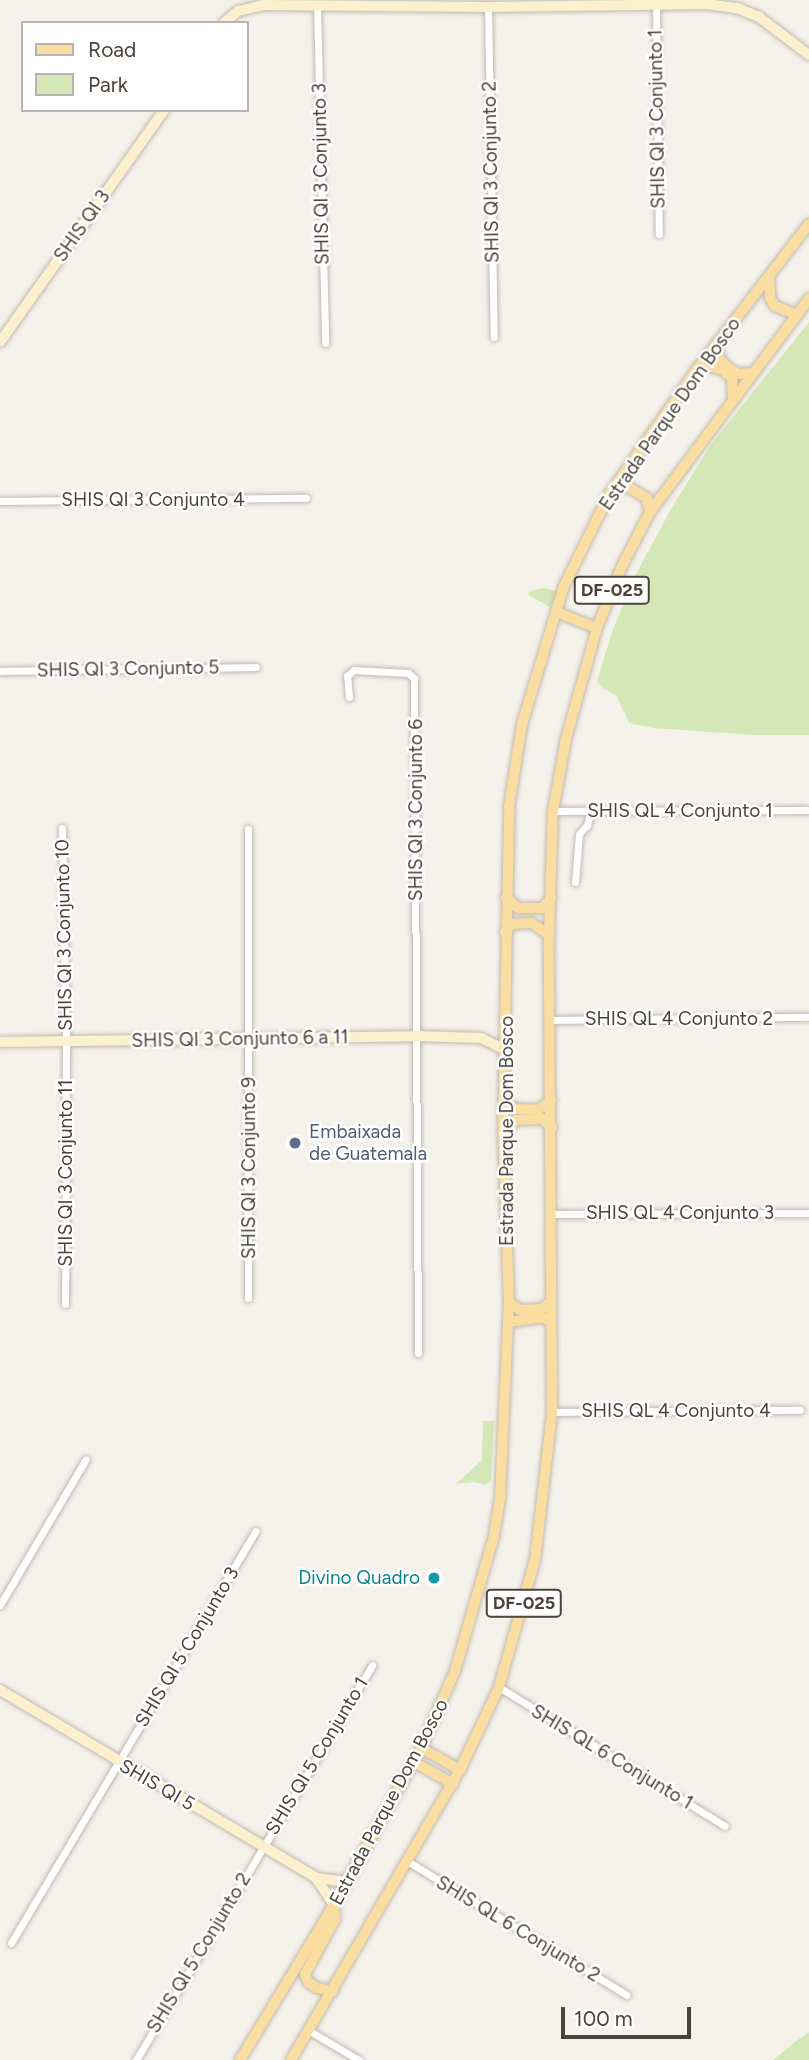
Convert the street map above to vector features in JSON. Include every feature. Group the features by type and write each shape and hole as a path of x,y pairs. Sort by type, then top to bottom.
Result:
{"main road":[{"name":"Estrada Parque Dom Bosco","path":"240,2060 334,1905 421,1748 456,1671 494,1536 500,1499 509,1322 503,1132 507,1026 504,937 509,807 522,724 564,586 610,493 698,368 809,224"},
{"path":"769,276 769,298 775,306 791,315 797,315"},
{"name":"Estrada Parque Dom Bosco","path":"291,2060 409,1862 460,1770 499,1687 535,1560 552,1412 549,935 553,811 566,739 597,628 622,566 650,512 809,299"},
{"path":"717,344 719,358 727,367 737,374 753,373"},
{"path":"698,368 713,366 723,370 732,378 733,399"},
{"path":"610,493 625,485 650,500 650,512"},
{"path":"556,612 597,628"},
{"path":"506,897 518,908 542,908 551,899"},
{"path":"504,937 512,924 532,923 549,935"},
{"path":"504,1100 515,1109 538,1111 551,1101"},
{"path":"503,1132 516,1120 542,1119 552,1127"},
{"path":"509,1302 520,1310 541,1310 551,1302"},
{"path":"509,1322 543,1317 551,1322"},
{"path":"421,1748 460,1770"},
{"path":"414,1762 453,1784"},
{"path":"333,1991 317,1988 308,1982 305,1974 335,1919 334,1905"}],"street":[{"name":"SHIS QI 3 Conjunto 1","path":"656,4 659,234"},
{"path":"226,21 238,11 252,6 707,4 737,8 759,17 809,55"},
{"name":"SHIS QI 3 Conjunto 3","path":"317,6 325,343"},
{"name":"SHIS QI 3 Conjunto 2","path":"488,7 494,337"},
{"name":"SHIS QI 3","path":"0,342 163,112"},
{"name":"SHIS QI 3 Conjunto 4","path":"0,501 306,498"},
{"name":"SHIS QI 3 Conjunto 5","path":"0,671 256,667"},
{"name":"SHIS QI 3 Conjunto 6","path":"349,697 347,676 354,670 408,673 414,678 416,1036"},
{"name":"SHIS QL 4 Conjunto 1","path":"553,811 807,810"},
{"path":"575,882 579,834 587,825 591,811"},
{"name":"SHIS QI 3 Conjunto 10","path":"62,828 66,1042"},
{"name":"SHIS QI 3 Conjunto 9","path":"248,829 248,1298"},
{"name":"SHIS QL 4 Conjunto 2","path":"550,1020 809,1017"},
{"name":"SHIS QI 3 Conjunto 6 a 11","path":"481,1038 507,1026"},
{"path":"416,1036 418,1353"},
{"name":"SHIS QI 3 Conjunto 6 a 11","path":"0,1042 416,1036 481,1038 506,1049"},
{"name":"SHIS QI 3 Conjunto 11","path":"65,1304 66,1042"},
{"name":"SHIS QL 4 Conjunto 3","path":"551,1214 809,1213"},
{"name":"SHIS QL 4 Conjunto 4","path":"552,1412 800,1410"},
{"path":"0,1605 86,1459"},
{"name":"SHIS QI 5 Conjunto 3","path":"10,1943 256,1531"},
{"name":"SHIS QI 5 Conjunto 1","path":"263,1847 372,1665"},
{"name":"SHIS QL 6 Conjunto 1","path":"499,1687 725,1826"},
{"name":"SHIS QI 5","path":"0,1690 316,1878 347,1882"},
{"name":"SHIS QI 5 Conjunto 2","path":"136,2060 263,1847"},
{"name":"SHIS QL 6 Conjunto 2","path":"409,1862 627,1995"},
{"name":"SHIS QI 5","path":"316,1878 334,1905"},
{"path":"309,2030 359,2060"}],"green space":[{"path":"809,322 809,735 754,735 653,728 629,723 616,695 602,688 597,681 612,632 636,574 671,509 710,446"},
{"path":"543,588 557,591 550,607 528,595 530,591"},
{"path":"483,1421 494,1421 491,1480 486,1485 475,1482 456,1484 482,1460"},
{"path":"809,2032 809,2060 773,2060 795,2042"}],"place":[{"name":"Embaixada de Guatemala","path":"295,1143"},
{"name":"Divino Quadro","path":"434,1578"}]}
